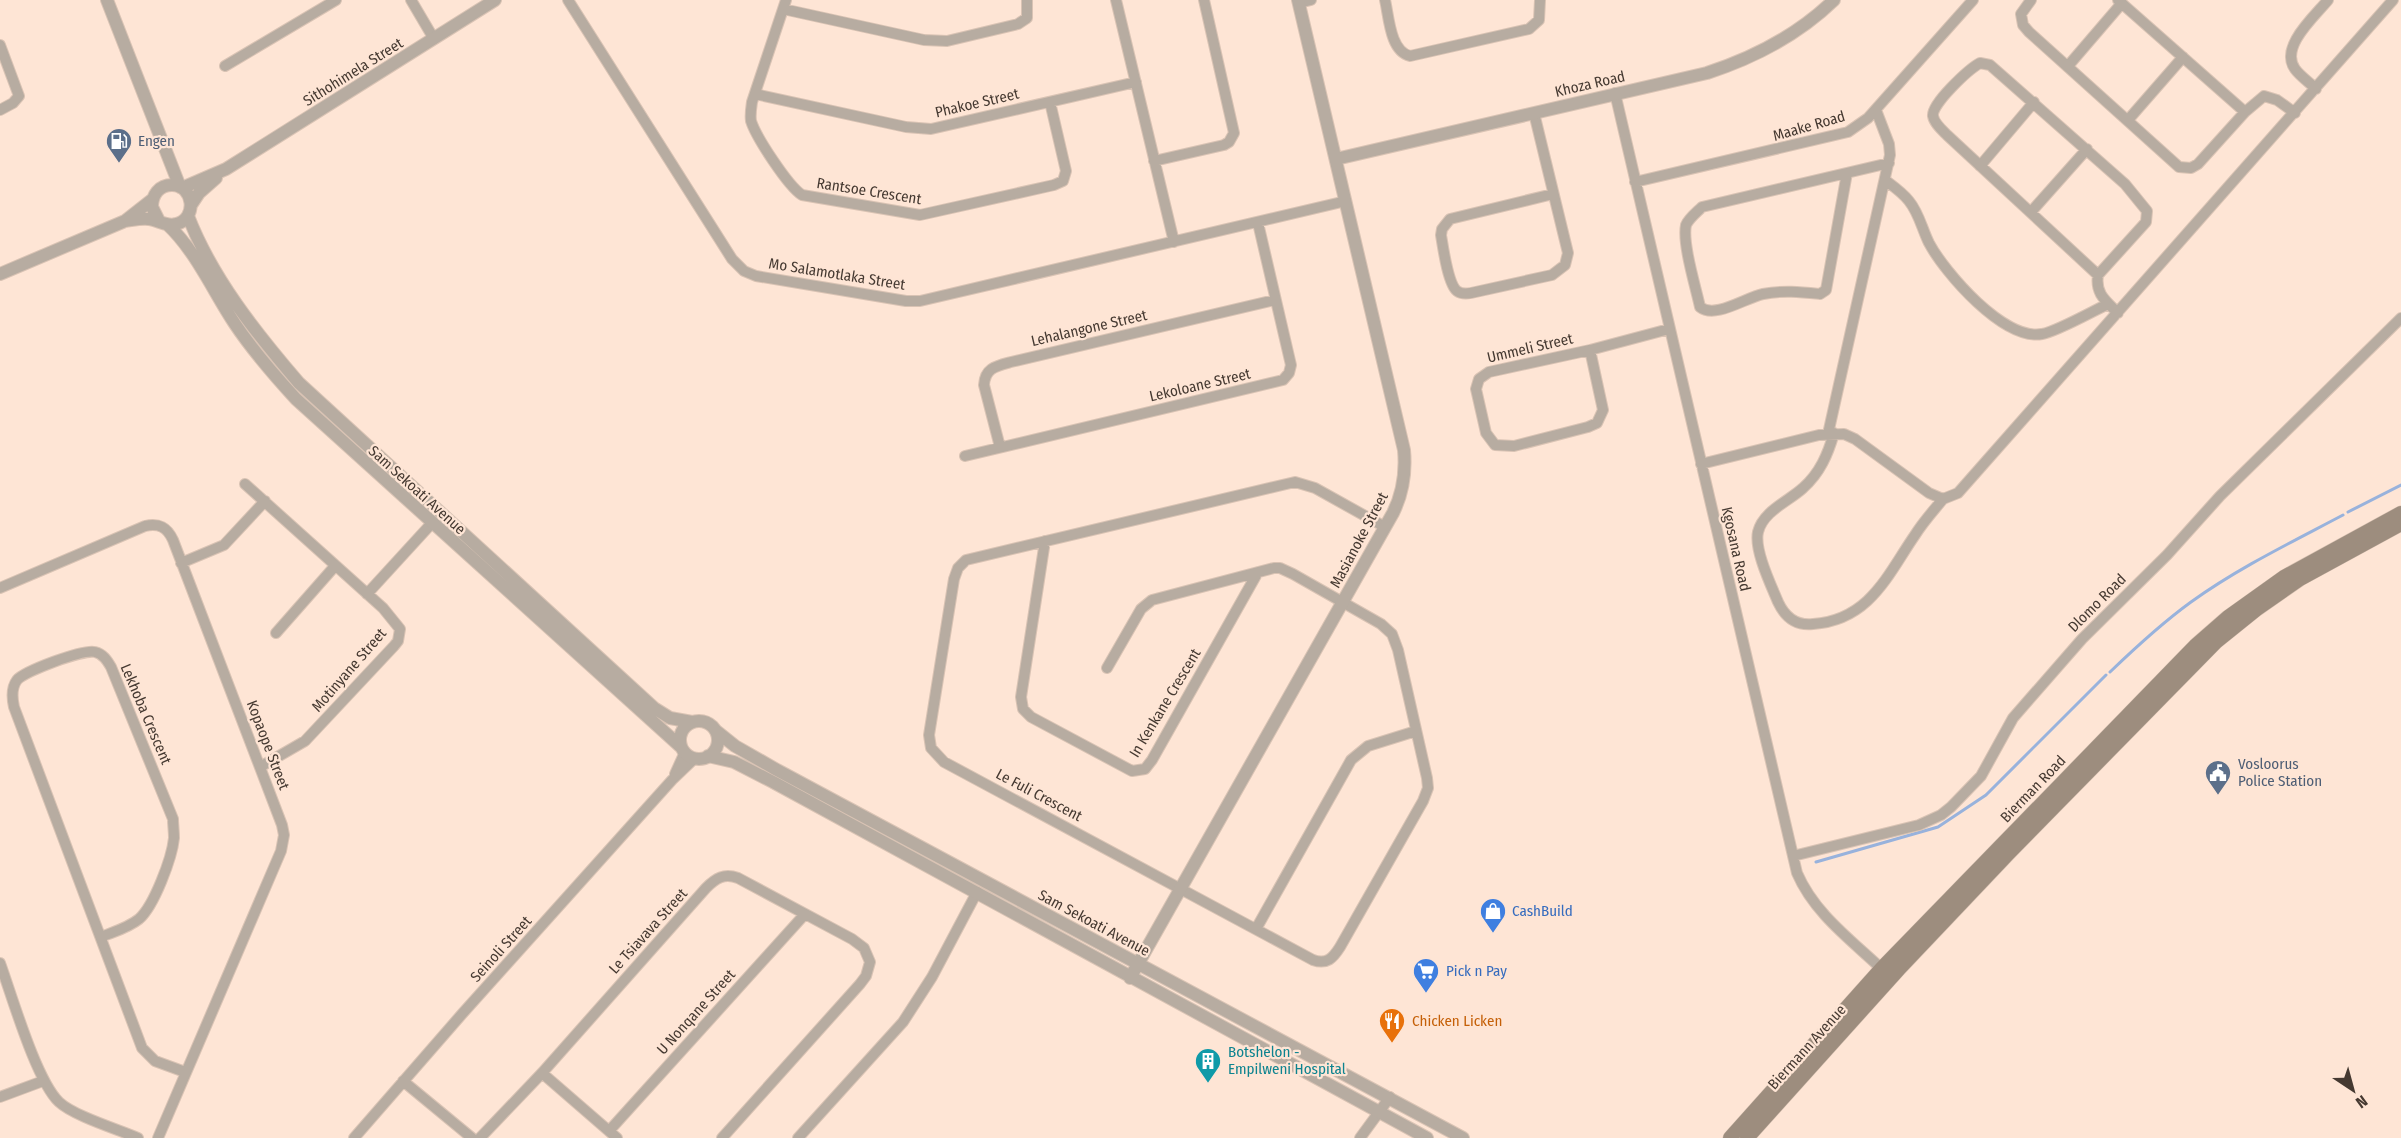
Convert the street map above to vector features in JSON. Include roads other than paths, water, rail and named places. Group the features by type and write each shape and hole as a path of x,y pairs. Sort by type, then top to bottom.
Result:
{"main road":[{"name":"Bierman Road","path":"1730,1138 2196,645 2236,611 2284,577 2401,513"},
{"name":"Bierman Road","path":"1886,973 2216,642 2257,609 2300,579 2401,524"},
{"name":"Biermann Avenue","path":"1747,1138 1886,973"}],"street":[{"path":"107,0 169,160 181,187 190,198 190,211 177,224 146,218 125,220"},
{"path":"225,66 318,4 336,0"},
{"path":"411,0 434,39"},
{"name":"Sithohimela Street","path":"181,187 226,169 495,0"},
{"name":"Mo Salamotlaka Street","path":"568,0 732,259 750,274 906,301 921,301 1346,201"},
{"path":"784,4 924,40 939,41 1018,24 1027,18 1027,0"},
{"path":"1116,0 1174,242"},
{"path":"1154,161 1224,145 1229,142 1234,133 1204,0"},
{"path":"1384,0 1395,43 1402,52 1410,56 1529,29 1539,21 1540,0"},
{"name":"Khoza Road","path":"1336,159 1720,69 1804,26 1834,0"},
{"name":"Maake Road","path":"1635,182 1837,136 1858,127 1876,110 1973,0"},
{"path":"2031,0 2021,14 2023,25 2179,167 2191,168 2202,161 2245,112 2260,99 2271,96 2295,113"},
{"path":"2316,88 2294,68 2290,54 2292,45 2328,0"},
{"path":"1876,110 1889,144 1888,163 1828,453 1814,476 1803,488 1767,517 1758,532 1760,552 1781,608 1792,619 1805,625 1829,622 1861,605 1887,580 1916,533 1943,499 1958,493 1965,487 2393,0"},
{"name":"Masianoke Street","path":"1130,978 1385,527 1400,495 1405,458 1336,159 1303,1"},
{"path":"2068,66 2120,2 2245,112"},
{"name":"Rantsoe Crescent","path":"784,4 750,111 752,124 796,191 812,198 920,215 1054,185 1063,181 1066,165 1050,102"},
{"path":"0,45 20,96 13,104 0,110"},
{"path":"2128,120 2183,57"},
{"path":"2098,276 1938,126 1933,116 1934,110 1968,71 1984,62 1990,65 2134,193 2148,214 2141,229 2098,276 2097,290 2118,313"},
{"name":"Phakoe Street","path":"755,94 922,129 940,128 1136,82"},
{"name":"Kgosana Road","path":"1615,93 1797,873 1811,900 1886,973"},
{"path":"1980,166 2034,102"},
{"path":"1534,113 1568,253 1568,259 1561,270 1552,275 1478,292 1465,294 1456,291 1451,281 1441,235 1442,229 1450,219 1553,194"},
{"path":"2031,212 2087,149"},
{"path":"0,273 125,220 153,199 162,187 169,160"},
{"path":"1847,173 1826,290 1820,294 1790,291 1762,294 1715,312 1706,312 1700,307 1687,249 1686,225 1702,207 1888,163"},
{"name":"Sithohimela Street","path":"190,211 200,193 226,169"},
{"path":"1885,180 1910,202 1929,243 1954,279 1989,313 2007,325 2029,334 2042,334 2108,304"},
{"path":"162,187 171,185 181,187"},
{"path":"153,199 152,211 163,222"},
{"name":"Sam Sekoati Avenue","path":"190,211 196,238 223,284 276,356 299,383 654,708 670,718 692,722"},
{"name":"Sam Sekoati Avenue","path":"163,222 185,245 234,324 276,377 329,429 687,753"},
{"name":"Lekoloane Street","path":"965,456 1283,380 1289,373 1291,365 1258,223"},
{"name":"Lehalangone Street","path":"1000,447 984,386 985,376 991,369 1011,362 1275,300"},
{"name":"Dlomo Road","path":"1793,856 1919,825 1941,815 1951,807 1981,776 2013,718 2082,639 2167,555 2220,496 2401,318"},
{"name":"Ummeli Street","path":"1590,350 1603,410 1597,423 1514,446 1500,446 1491,441 1486,432 1476,389 1483,375 1499,369 1590,350 1669,329"},
{"path":"1701,464 1831,434 1845,434 1929,493 1943,499"},
{"name":"Le Fuli Crescent","path":"1107,668 1141,609 1152,600 1274,568 1284,570 1342,602 1381,624 1392,634 1398,650 1427,778 1426,795 1335,954 1328,961 1319,962 944,762 931,748 929,735 954,579 958,567 966,560 1295,482 1315,488 1385,527"},
{"name":"Motinyane Street","path":"245,484 367,594 396,622 400,629 398,640 305,741 260,766"},
{"path":"181,563 224,545 265,501"},
{"path":"367,594 432,523"},
{"name":"Kopaope Street","path":"0,588 151,525 161,526 170,534 282,825 284,835 281,851 158,1138"},
{"name":"In Kenkane Crescent","path":"1045,541 1021,697 1023,709 1030,717 1132,771 1145,769 1152,760 1258,572"},
{"path":"276,633 336,566"},
{"name":"Lekhoba Crescent","path":"101,937 126,927 138,920 146,911 170,857 174,838 173,819 111,667 104,656 93,651 82,652 24,675 16,681 12,698 142,1048 155,1061 185,1072"},
{"path":"692,722 707,723 715,730 717,741 713,752 708,756 687,753 681,733 692,722"},
{"name":"Sam Sekoati Avenue","path":"715,730 735,746 777,770 1463,1138"},
{"path":"1256,929 1351,760 1368,746 1416,731"},
{"name":"Seinoli Street","path":"354,1138 672,780 687,753"},
{"name":"Sam Sekoati Avenue","path":"708,756 734,762 773,782 1427,1138"},
{"name":"Le Tsiavava Street","path":"480,1138 542,1073 717,879 727,875 738,878 859,944 868,955 870,962 866,976 860,984 722,1138"},
{"path":"798,1138 909,1015 977,892"},
{"name":"U Nonqane Street","path":"613,1134 805,914"},
{"path":"0,963 43,1081 59,1102 138,1138"},
{"path":"542,1073 613,1134"},
{"path":"0,1097 43,1081"},
{"path":"403,1081 472,1138"},
{"path":"1360,1138 1390,1097"}],"waterway":[{"path":"2348,512 2401,485"},
{"path":"2110,672 2159,627 2209,590 2266,556 2343,515"},
{"path":"1816,862 1938,827 1986,795 2106,675"}],"place":[{"name":"Engen","path":"119,164"},
{"name":"Vosloorus Police Station","path":"2218,796"},
{"name":"CashBuild","path":"1493,934"},
{"name":"Pick n Pay","path":"1426,994"},
{"name":"Chicken Licken","path":"1392,1044"},
{"name":"Botshelon - Empilweni Hospital","path":"1208,1084"}]}
